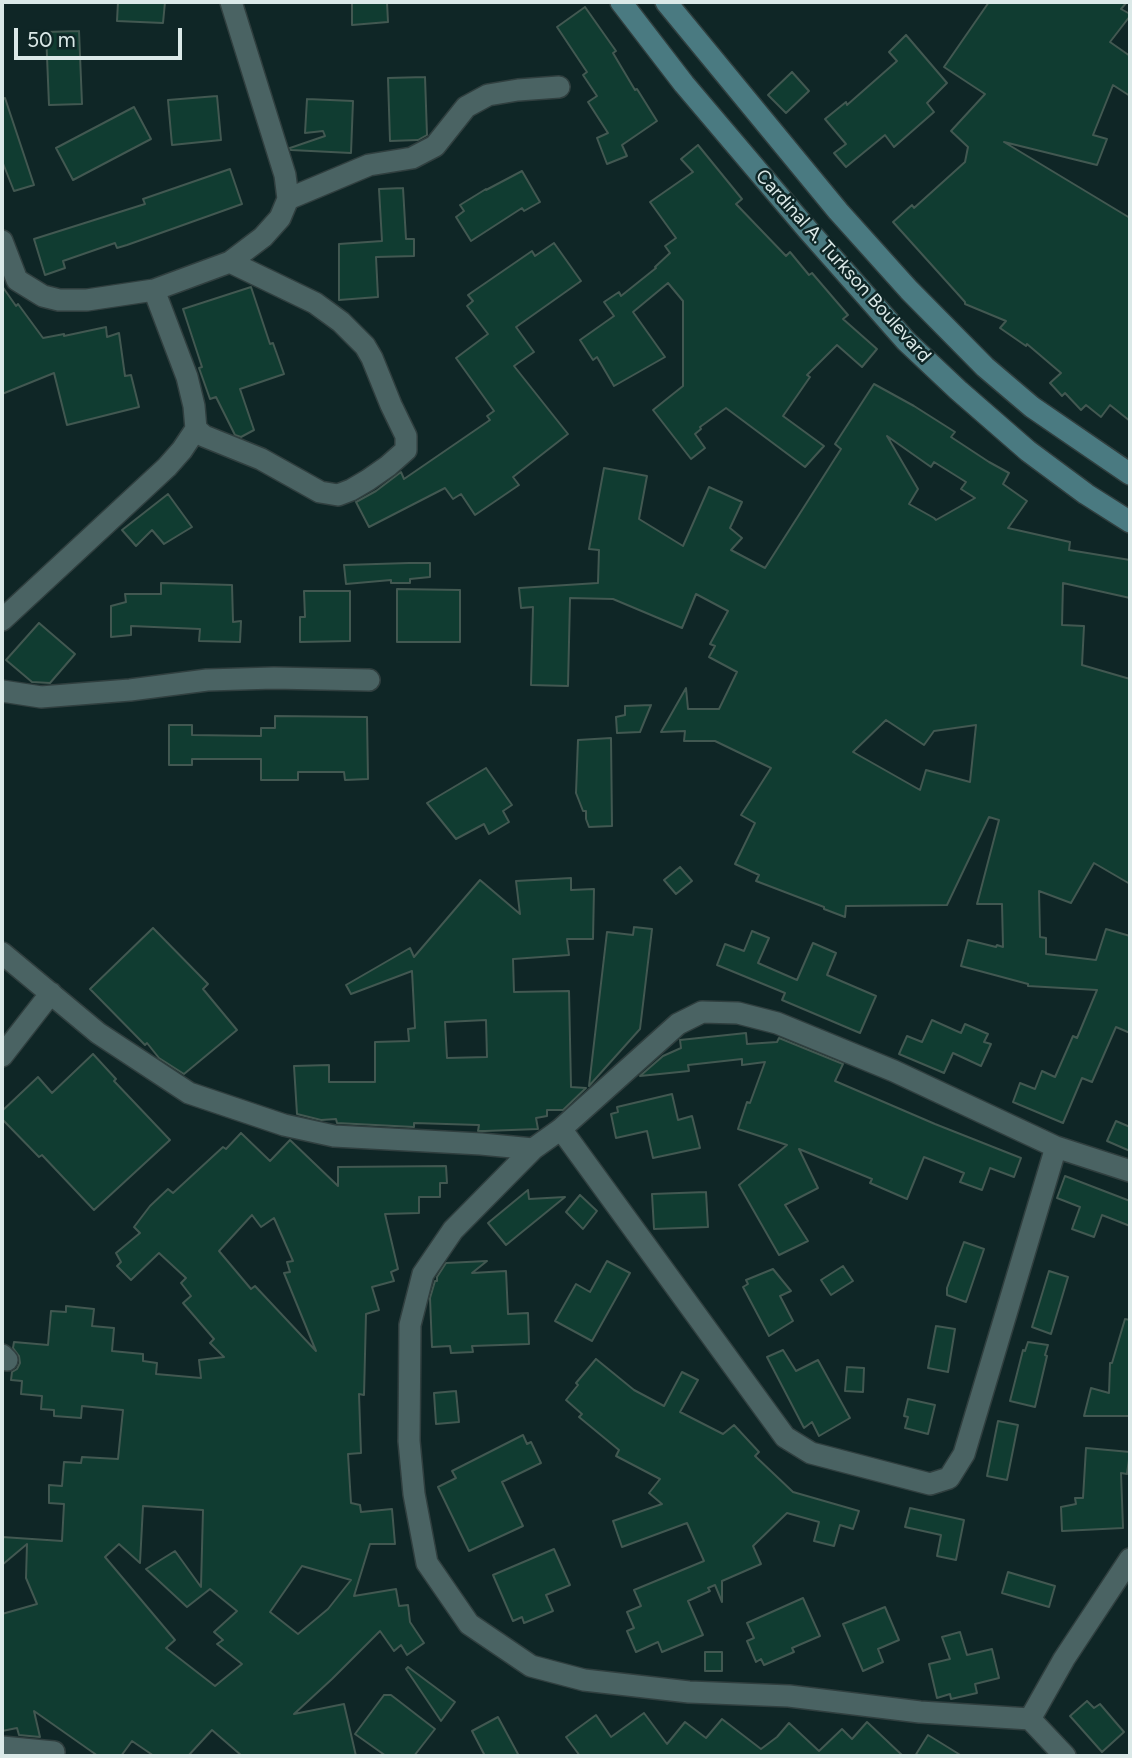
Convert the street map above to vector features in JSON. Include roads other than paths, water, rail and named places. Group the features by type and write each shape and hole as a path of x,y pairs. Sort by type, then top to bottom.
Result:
{"street":[{"path":"2,242 17,280 43,296 59,300 87,300 154,290 230,262 263,237 280,218 288,200 285,175 231,2"},
{"name":"Cardinal A. Turkson Boulevard","path":"621,2 684,84 906,341 1028,451 1086,495 1130,522"},
{"name":"Cardinal A. Turkson Boulevard","path":"666,2 838,211 918,300 985,367 1032,407 1130,474"},
{"path":"288,200 369,165 412,158 435,146 466,107 488,95 559,87"},
{"path":"196,429 204,436 261,459 320,492 338,495 368,480 406,450 406,436 365,346 341,322 314,303 230,262"},
{"path":"2,620 167,467 196,429 187,377 154,290"},
{"path":"2,691 41,697 130,690 207,680 369,680"},
{"path":"2,953 99,1033 189,1093 284,1125 334,1136 533,1149"},
{"path":"2,1056 51,993"},
{"path":"1065,1756 1030,1719 920,1712 789,1696 689,1692 584,1680 531,1666 469,1623 427,1563 414,1494 409,1441 410,1325 422,1274 453,1230 533,1149 561,1129 678,1024 702,1012 738,1013 777,1023 894,1071 1056,1147 1130,1171"},
{"path":"561,1129 785,1437 811,1453 930,1484 949,1478 964,1454 1056,1147"},
{"path":"1030,1719 1064,1659 1130,1559"},
{"path":"2,1747 54,1752"}]}
